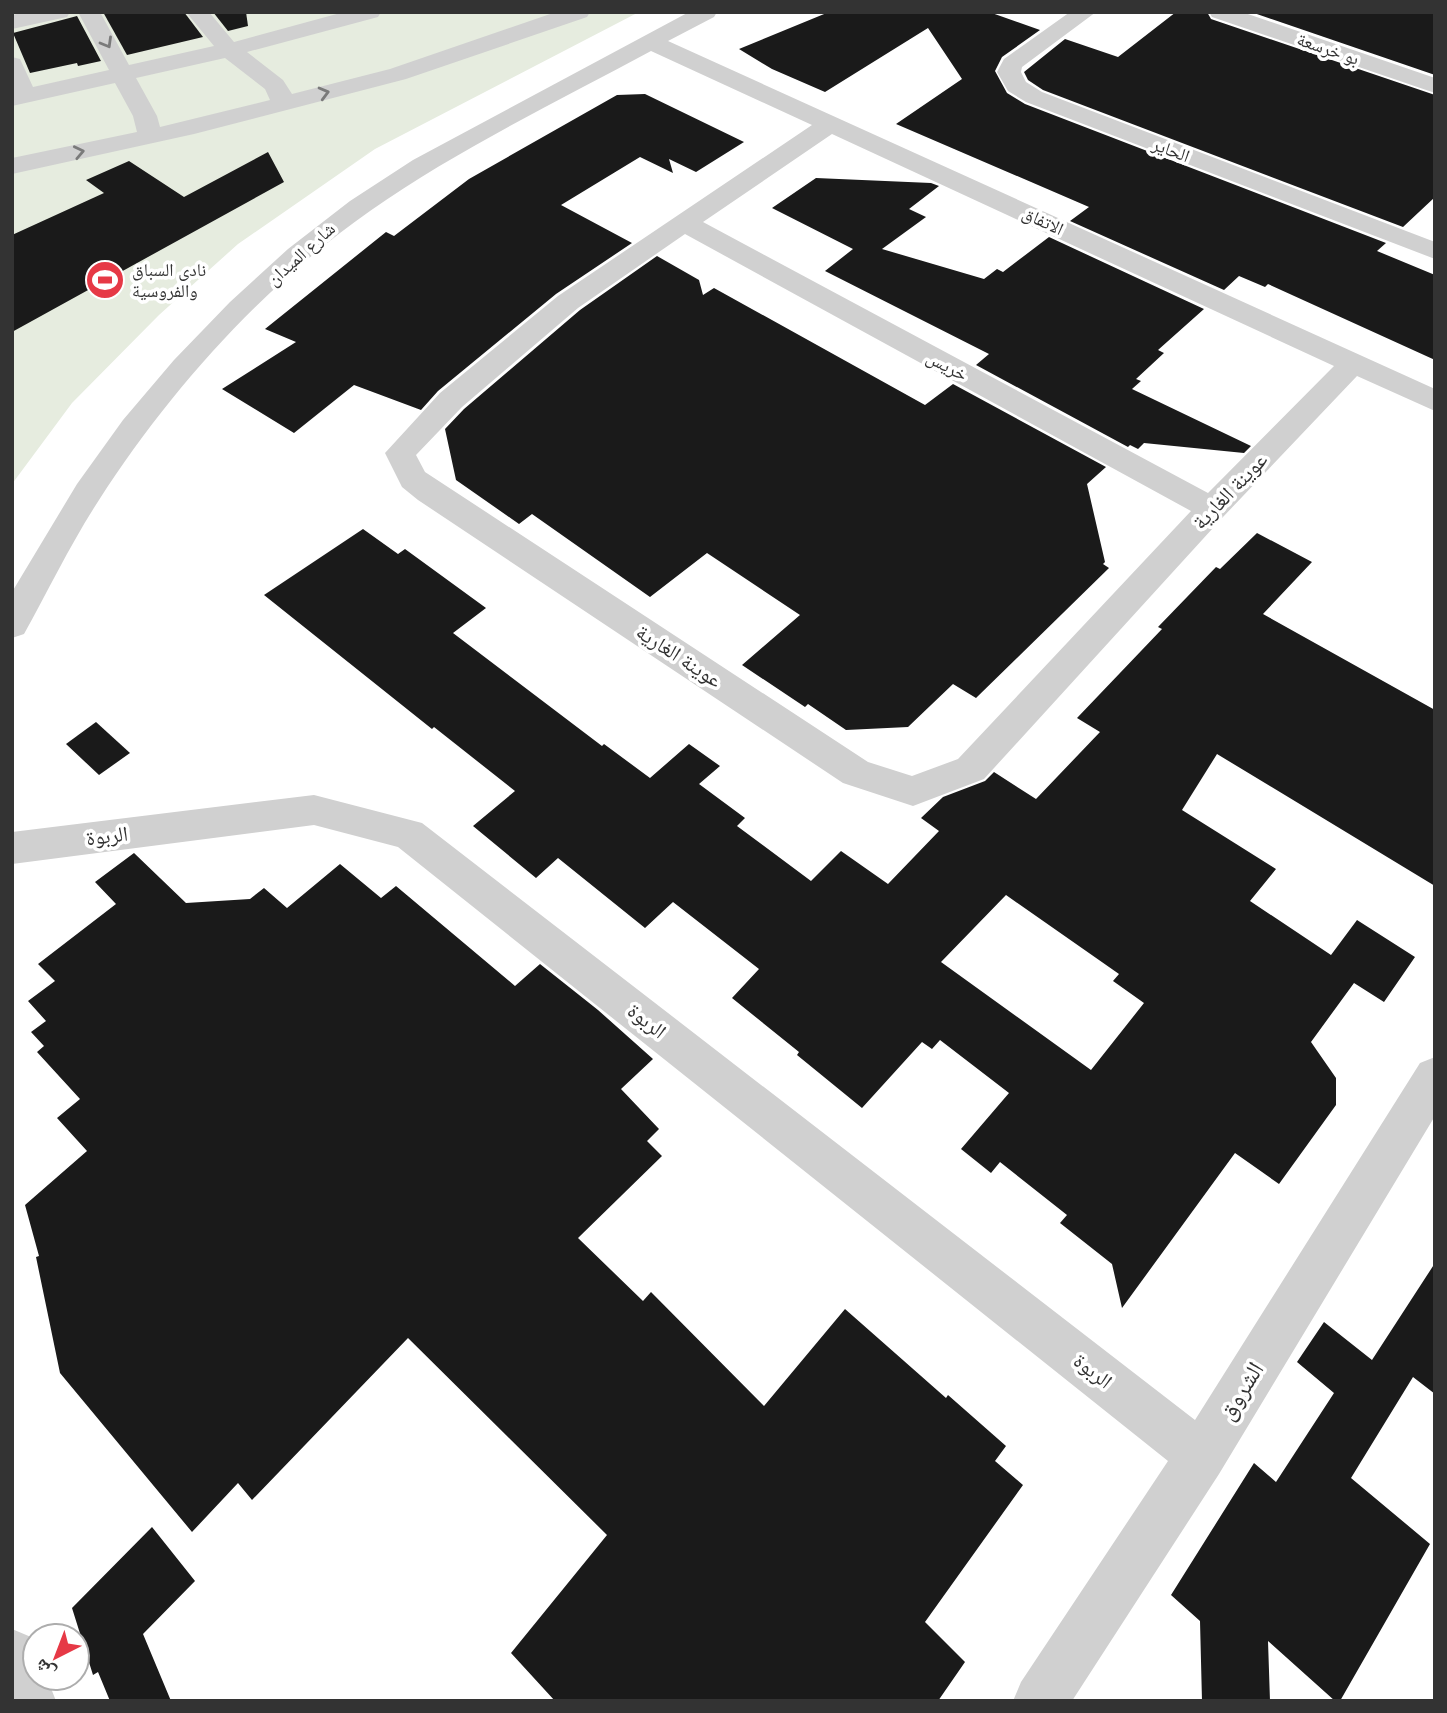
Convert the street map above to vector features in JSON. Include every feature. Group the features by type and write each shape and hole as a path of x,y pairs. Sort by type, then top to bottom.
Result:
{"street":[{"path":"12,22 59,12"},
{"path":"89,12 124,73 148,126"},
{"path":"197,12 229,50 280,94"},
{"path":"12,64 19,98 229,50 330,18 370,12"},
{"path":"12,166 148,126 280,94 398,74 579,12"},
{"name":"شارع الميدان","path":"12,625 35,577 73,515 143,417 247,303 341,218 411,172 706,12"},
{"name":"الحاير","path":"1085,12 1012,64 1009,72 1016,86 1034,97 1435,251"},
{"name":"بو خرسعة","path":"1220,12 1435,86"},
{"path":"280,94 495,17"},
{"name":"الاتفاق","path":"651,42 1435,401"},
{"name":"عوينة الغارية","path":"830,124 682,222 568,302 451,400 400,453 413,479 429,492 856,773 913,791 971,769 1212,509 1353,363"},
{"path":"12,143 76,132 148,126"},
{"name":"خريس","path":"682,222 1212,509"},
{"name":"الربوة","path":"12,848 314,810 409,834 1201,1455"},
{"name":"الشروق","path":"1040,1701 1427,1109"},
{"path":"12,1656 29,1701"}],"shaded area":[{"name":"نادي السباق والفروسية","path":"12,12 639,12 375,149 238,244 159,315 72,403 12,484"}],"building":[{"path":"103,12 184,12 203,37 127,55"},
{"path":"213,12 246,12 248,26 228,31"},
{"path":"829,12 989,12 1040,30 1002,57 995,71 1007,93 1025,104 1386,243 1377,251 1435,275 1435,360 1268,284 1265,287 1239,276 1224,290 1070,221 1089,207 896,124 962,79 928,28 825,92 772,69 739,49"},
{"path":"1176,12 1207,12 1211,19 1435,95 1435,197 1403,227 1043,90 1028,80 1024,72 1065,39 1118,57"},
{"path":"1251,12 1435,12 1435,75"},
{"path":"77,16 101,61 30,73 13,33"},
{"path":"645,94 744,142 696,172 669,159 673,173 640,157 561,205 632,243 556,294 438,391 421,410 354,385 294,433 222,389 296,342 265,329 386,232 394,236 469,179 617,95"},
{"path":"268,152 284,182 12,332 12,235 104,193 86,180 129,161 184,197"},
{"path":"816,178 931,183 939,186 909,209 926,217 882,249 984,279 997,269 1003,272 1049,237 1204,309 1158,350 1164,353 1136,379 1141,381 1132,389 1251,446 1244,453 1144,443 1138,449 1130,445 1128,447 976,365 989,354 825,271 853,249 772,208"},
{"path":"657,256 699,280 703,295 714,288 925,405 953,384 1106,467 1087,484 1105,562 1103,564 1109,568 976,698 953,684 908,727 846,730 808,704 805,707 742,665 800,615 707,553 650,597 532,514 519,524 456,480 445,429 464,409 580,310"},
{"path":"363,529 398,554 405,549 486,608 453,633 602,746 604,744 650,778 689,744 720,766 699,784 745,818 737,826 811,881 841,851 888,884 939,831 921,818 943,797 985,781 994,772 1036,799 1100,732 1077,718 1162,629 1158,627 1216,567 1220,569 1257,533 1312,562 1263,614 1435,710 1435,886 1217,754 1182,810 1276,869 1250,901 1331,955 1357,920 1415,957 1384,1002 1354,983 1311,1042 1336,1078 1336,1105 1279,1184 1235,1153 1122,1308 1112,1264 1060,1223 1067,1215 1000,1162 991,1173 961,1149 1009,1093 940,1040 932,1049 922,1042 862,1108 732,998 759,969 673,902 645,928 558,858 536,878 473,826 515,791 434,727 432,729 264,595","holes":["1006,895 1119,974 1113,981 1144,1003 1091,1070 941,962"]},
{"path":"96,722 130,753 99,775 66,744"},
{"path":"134,853 186,903 250,899 264,888 287,908 340,864 381,898 396,886 515,986 540,964 598,1010 653,1059 621,1089 659,1129 647,1141 662,1156 578,1238 643,1301 651,1292 764,1406 845,1309 946,1398 948,1395 1006,1446 995,1461 1023,1485 925,1622 965,1662 938,1701 555,1701 511,1653 607,1535 408,1338 252,1500 238,1483 192,1532 60,1373 36,1257 39,1256 25,1205 87,1151 57,1118 80,1099 37,1052 44,1046 31,1032 46,1021 28,1001 55,981 38,964 116,904 95,882"},
{"path":"1435,1263 1435,1394 1413,1377 1351,1478 1430,1544 1340,1701 1335,1701 1268,1641 1270,1701 1202,1701 1200,1621 1171,1595 1254,1463 1276,1482 1334,1393 1297,1362 1324,1322 1372,1360"},
{"path":"152,1527 195,1581 143,1634 171,1701 110,1701 98,1672 93,1675 91,1669 91,1622 76,1622 72,1608"}],"place":[{"name":"نادي السباق والفروسية","path":"105,280"}]}
